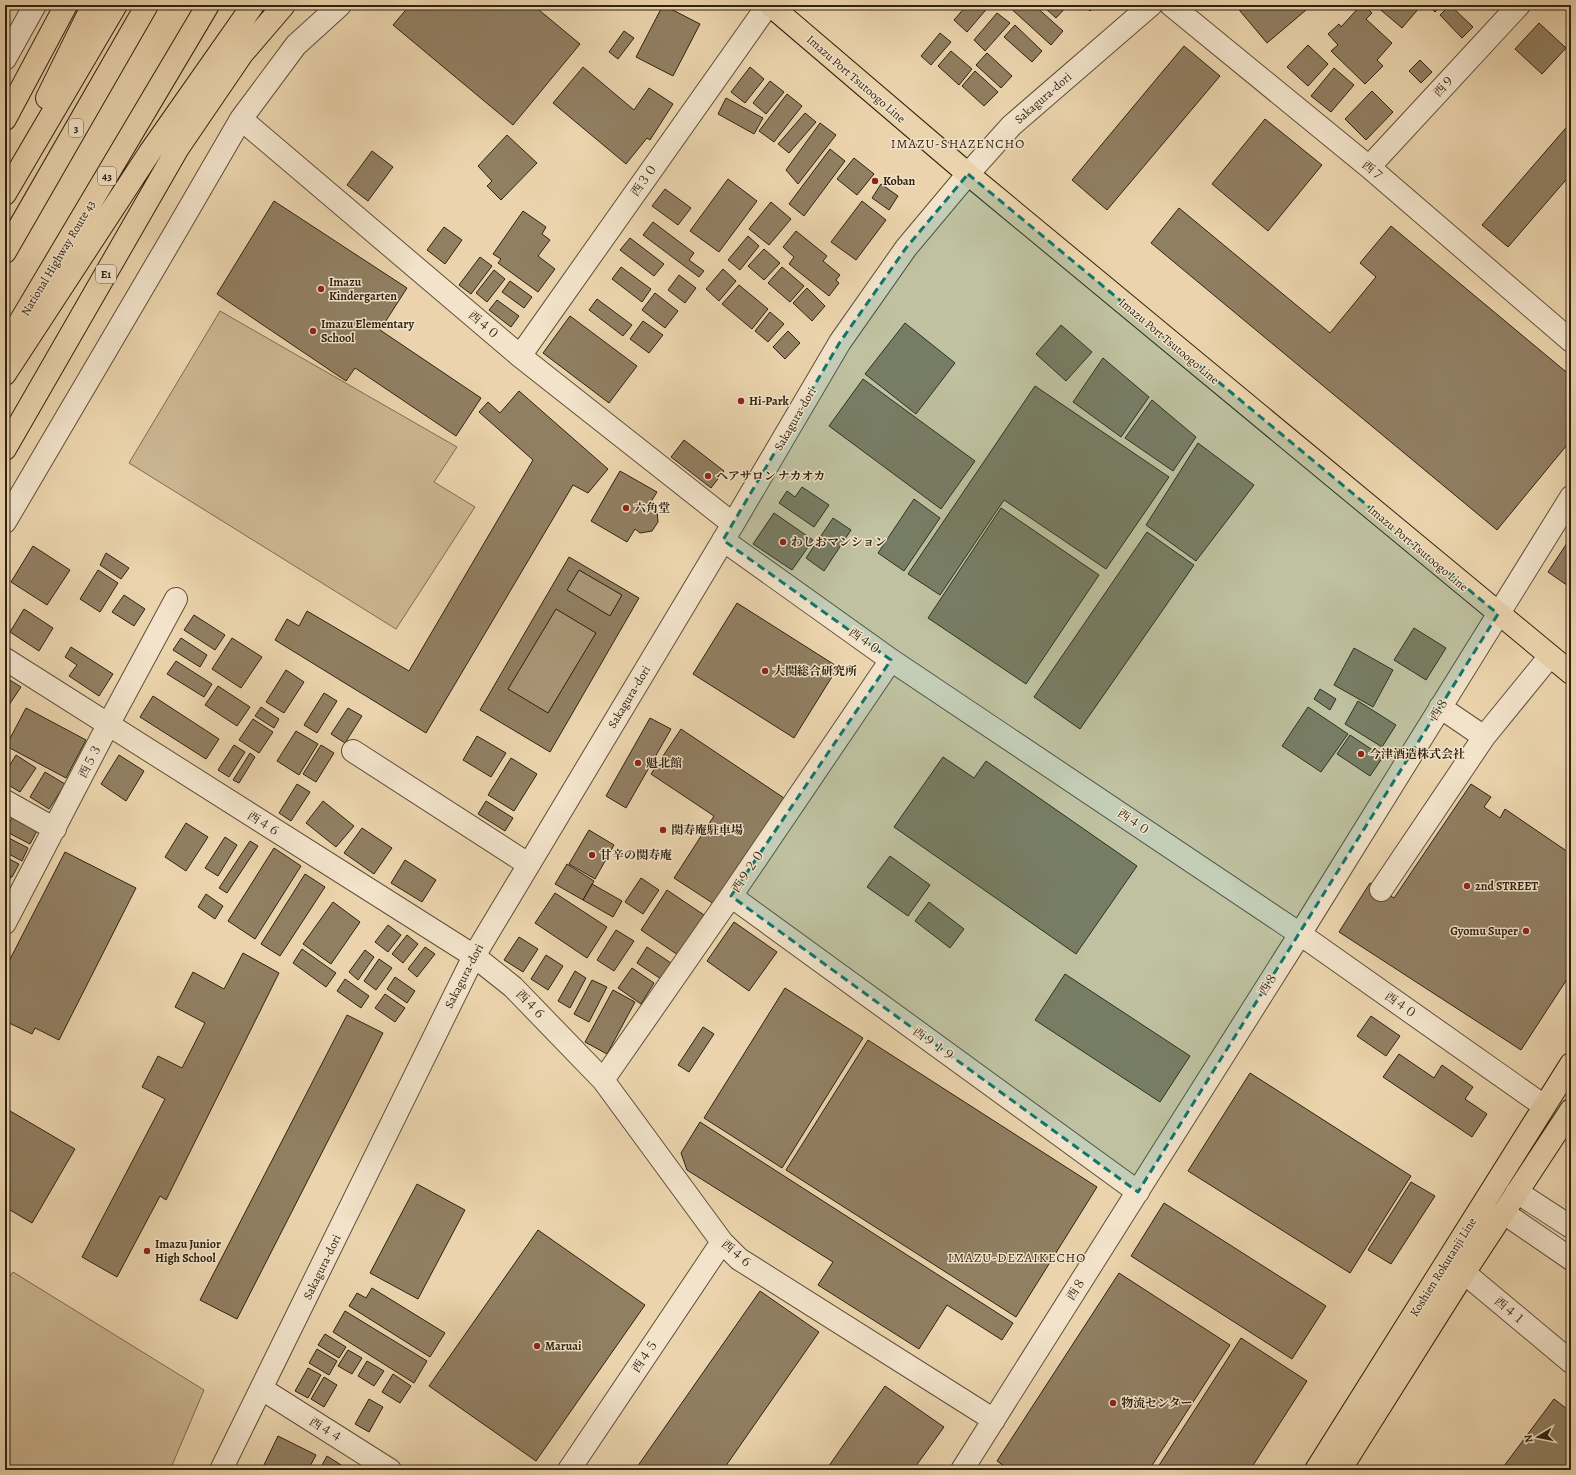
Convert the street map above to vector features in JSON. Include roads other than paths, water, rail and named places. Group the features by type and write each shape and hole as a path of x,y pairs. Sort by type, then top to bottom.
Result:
{"main road":[{"path":"5,119 66,5"},
{"path":"5,183 93,5"},
{"path":"5,194 116,5"},
{"name":"3","path":"5,252 147,5"},
{"path":"5,334 194,5"},
{"name":"National Highway Route 43","path":"5,347 208,5"},
{"name":"E1","path":"5,374 150,152 253,5"},
{"name":"E1","path":"5,449 178,148 242,54 284,5"},
{"name":"Imazu Port Tsutoogo Line","path":"769,5 968,174 1571,673"},
{"name":"Koshien Rokutanji Line","path":"1340,1470 1456,1266 1544,1106 1571,1064"},
{"name":"Koshien Rokutanji Line","path":"1316,1470 1456,1266 1504,1213 1571,1110"}],"street":[{"path":"5,59 35,5"},
{"path":"5,522 241,119 296,45 340,5"},
{"name":"西３０","path":"520,356 769,5"},
{"name":"Sakagura-dori","path":"221,1470 474,956 840,342 906,248 968,174 1011,126 1151,5"},
{"name":"西７","path":"1171,5 1368,167 1571,341"},
{"name":"西９","path":"1368,167 1519,5"},
{"name":"西４０","path":"241,119 728,532 891,660 1300,934 1544,1106"},
{"name":"西８","path":"962,1470 1300,934 1571,496"},
{"name":"西５３","path":"5,923 108,725 176,599"},
{"path":"1381,890 1484,737 1550,656"},
{"name":"西４６","path":"5,659 474,956 513,986 603,1080 722,1242 739,1259 994,1420"},
{"name":"西９２０","path":"603,1080 731,896 891,660"},
{"path":"1440,707 1484,737"},
{"path":"353,751 528,864"},
{"path":"5,801 55,829"},
{"name":"西９１９","path":"731,896 1138,1192"},
{"path":"1517,1192 1571,1227"},
{"path":"1504,1213 1571,1259"},
{"name":"西４５","path":"569,1470 722,1242"},
{"name":"西４１","path":"1456,1266 1571,1362"},
{"name":"西４４","path":"262,1389 367,1464 390,1470"}],"place":[{"name":"Koban","path":"875,181"},
{"name":"Imazu Kindergarten","path":"321,289"},
{"name":"Imazu Elementary School","path":"313,331"},
{"name":"Hi-Park","path":"741,401"},
{"name":"ヘアサロン ナカオカ","path":"708,476"},
{"name":"六角堂","path":"626,508"},
{"name":"わしおマンション","path":"783,542"},
{"name":"大関総合研究所","path":"765,671"},
{"name":"今津酒造株式会社","path":"1361,754"},
{"name":"魁北館","path":"638,763"},
{"name":"関寿庵駐車場","path":"663,830"},
{"name":"甘辛の関寿庵","path":"592,855"},
{"name":"2nd STREET","path":"1467,886"},
{"name":"Gyomu Super","path":"1526,931"},
{"name":"Imazu Junior High School","path":"147,1251"},
{"name":"Maruai","path":"537,1346"},
{"name":"物流センター","path":"1113,1403"}],"district":[{"name":"IMAZU-SHAZENCHO","path":"958,143"},
{"name":"IMAZU-DEZAIKECHO","path":"1017,1257"}]}
